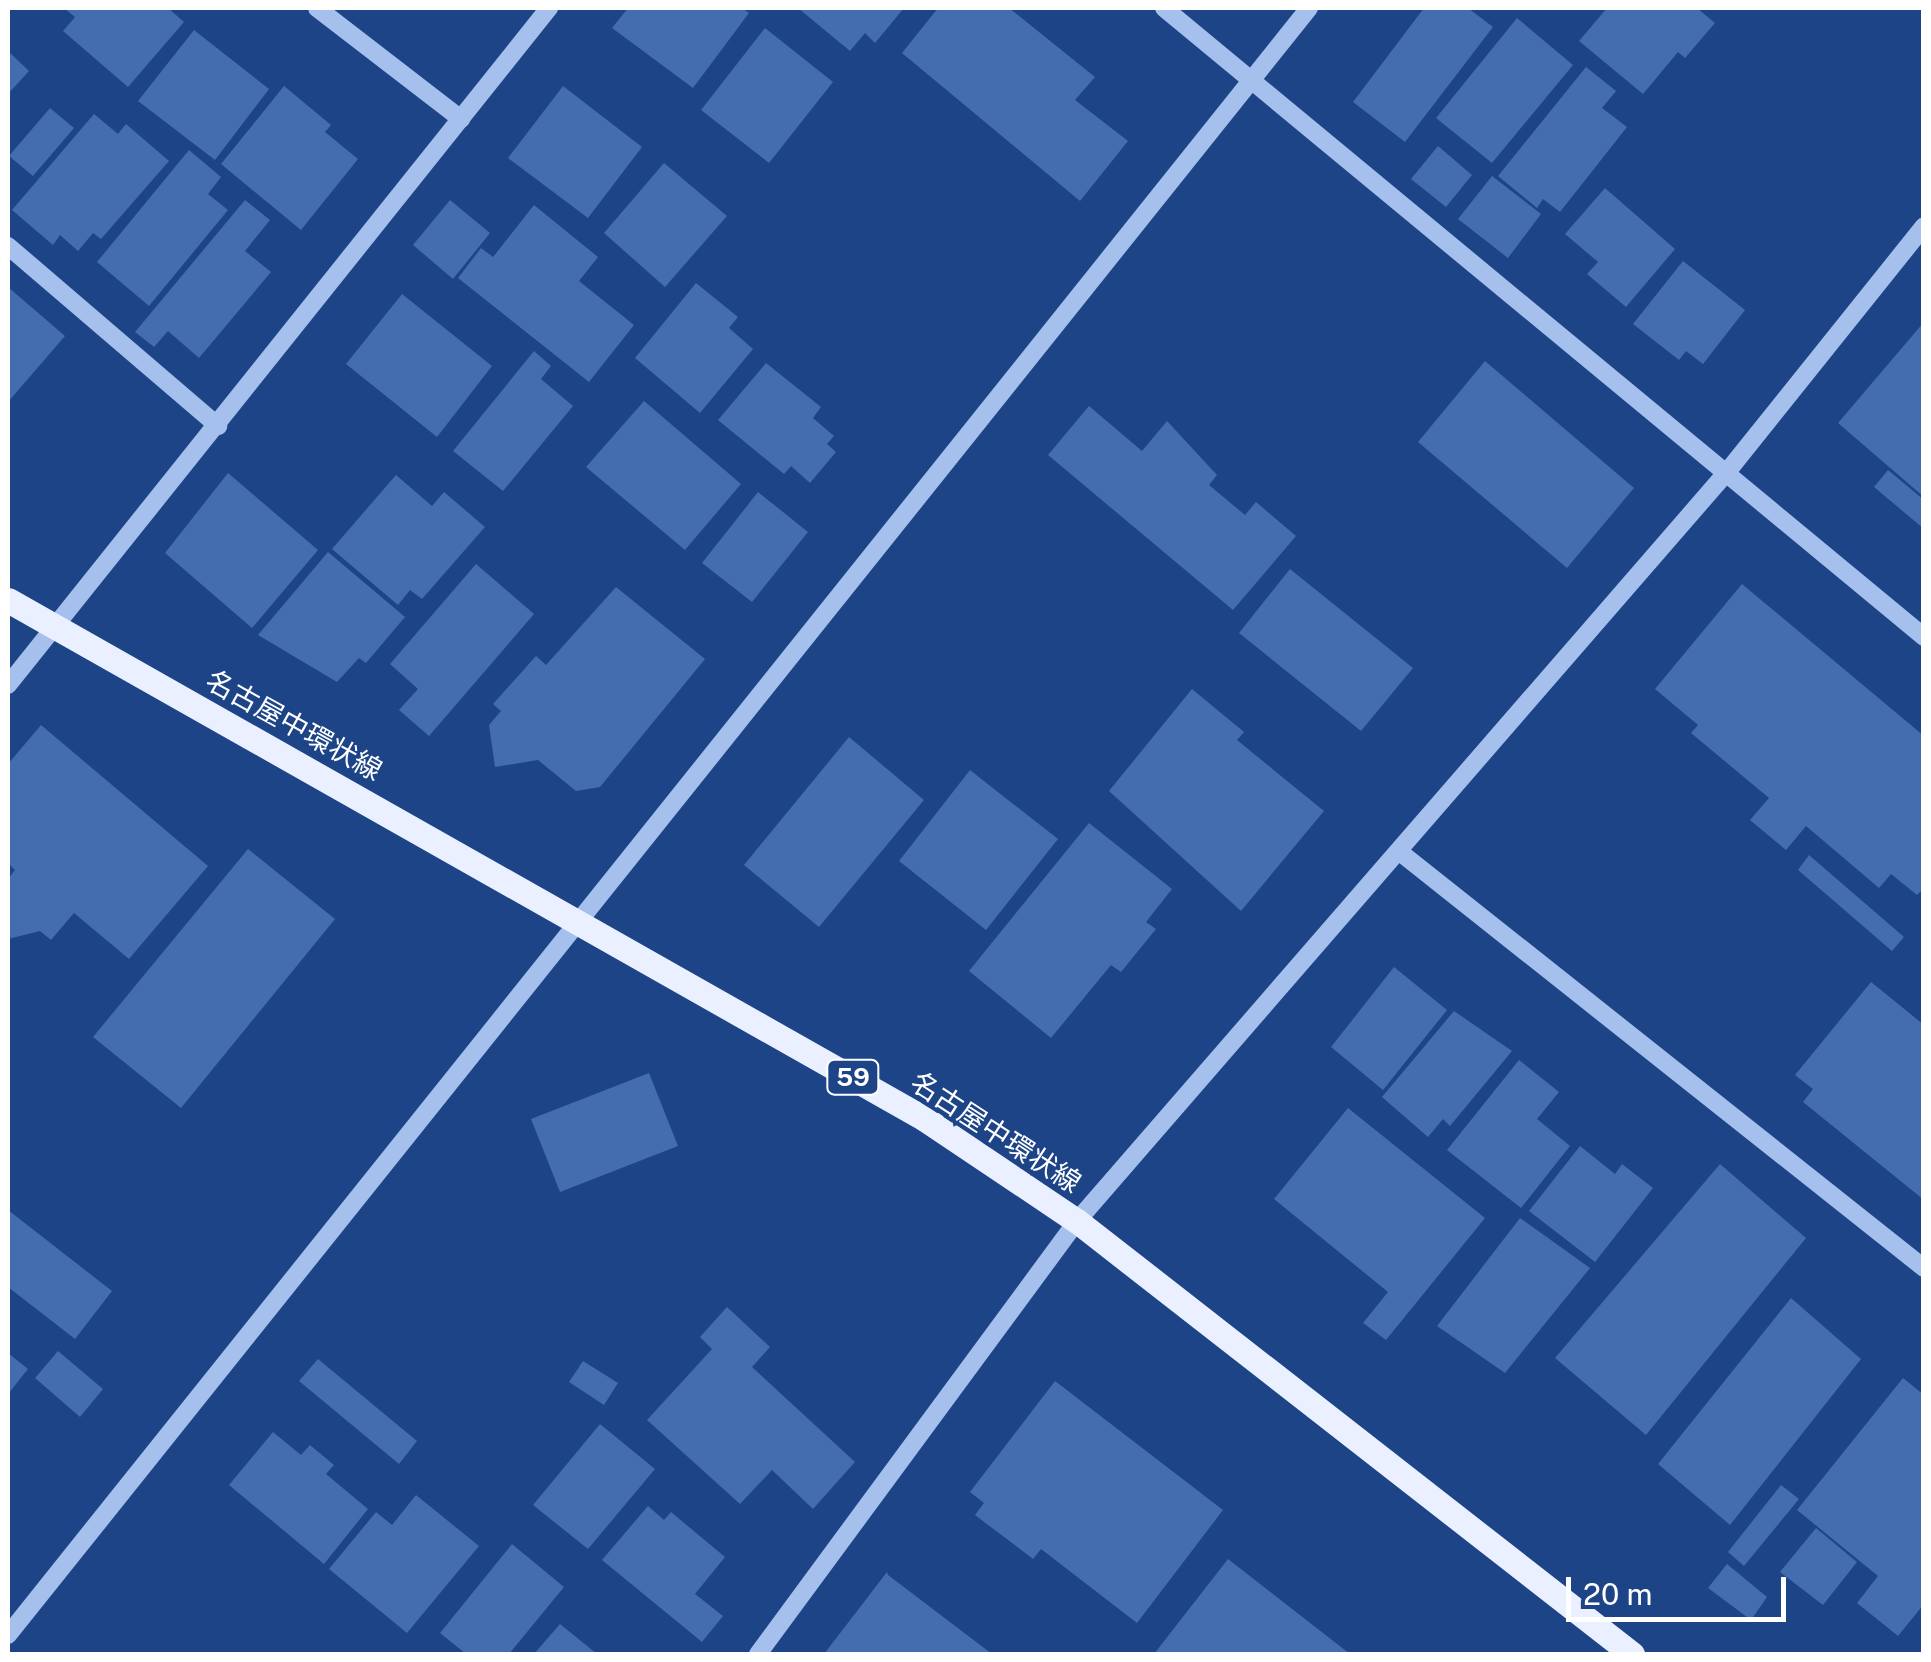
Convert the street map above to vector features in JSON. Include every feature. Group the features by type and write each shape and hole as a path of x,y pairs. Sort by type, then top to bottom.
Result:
{"main road":[{"name":"名古屋中環状線","path":"8,600 584,922 925,1119 1077,1221 1632,1654"}],"street":[{"path":"317,8 461,119"},
{"path":"8,685 59,627 549,8"},
{"path":"1164,8 1924,637"},
{"path":"8,1635 584,922 1251,77 1310,8"},
{"path":"758,1654 1077,1221 1728,472 1924,226"},
{"path":"8,246 218,426"},
{"path":"1401,852 1924,1268"}],"building":[{"path":"64,8 168,8 184,22 128,87 63,31 75,17"},
{"path":"628,8 742,8 749,13 693,88 612,28"},
{"path":"798,8 904,8 875,43 865,33 850,51"},
{"path":"938,8 1009,8 1095,77 1075,100 1128,141 1080,201 902,53"},
{"path":"1424,8 1468,8 1493,27 1405,142 1353,102"},
{"path":"1607,8 1697,8 1715,23 1685,58 1678,52 1643,94 1579,41"},
{"path":"1517,18 1573,65 1492,163 1436,118"},
{"path":"765,28 833,82 769,163 701,110"},
{"path":"194,30 269,89 215,160 138,101"},
{"path":"8,51 29,71 8,94"},
{"path":"1586,67 1616,91 1602,108 1627,127 1560,212 1543,199 1537,208 1498,176"},
{"path":"284,86 331,125 325,132 358,159 301,230 221,164"},
{"path":"563,86 642,147 588,218 508,158"},
{"path":"50,108 74,128 33,176 9,156"},
{"path":"94,114 118,134 126,124 169,161 101,239 93,233 78,251 60,235 53,245 12,210"},
{"path":"1438,146 1472,175 1446,207 1411,179"},
{"path":"189,150 221,177 208,194 228,210 149,306 97,262"},
{"path":"664,163 727,216 665,287 604,233"},
{"path":"1492,176 1541,214 1508,258 1458,219"},
{"path":"1605,188 1675,249 1626,307 1587,274 1598,262 1565,234"},
{"path":"245,200 270,220 245,251 271,272 199,358 168,331 154,347 135,332"},
{"path":"450,200 490,233 453,279 413,245"},
{"path":"534,205 598,257 579,281 634,325 589,382 458,278 481,248 493,257"},
{"path":"1683,261 1745,310 1703,364 1686,351 1679,360 1633,324"},
{"path":"696,283 738,317 729,328 753,349 700,413 635,358"},
{"path":"8,287 65,336 8,402"},
{"path":"402,294 492,366 437,437 346,364"},
{"path":"1924,322 1924,497 1838,423"},
{"path":"534,351 551,366 541,379 573,406 503,491 453,451"},
{"path":"1485,361 1634,488 1567,568 1418,442"},
{"path":"766,363 821,407 813,418 834,436 827,444 836,452 810,483 791,466 784,474 718,420"},
{"path":"644,401 741,484 685,550 586,467"},
{"path":"1089,406 1142,451 1167,421 1217,475 1209,485 1245,515 1256,502 1296,536 1233,610 1048,455"},
{"path":"1888,470 1924,500 1924,529 1874,487"},
{"path":"228,473 318,550 252,628 165,553"},
{"path":"396,475 432,506 444,492 485,527 422,599 410,590 398,605 332,549"},
{"path":"758,492 808,532 752,602 702,563"},
{"path":"328,552 405,617 366,663 359,658 337,682 258,635"},
{"path":"476,564 534,614 429,736 399,710 418,689 390,664"},
{"path":"1290,569 1413,668 1361,731 1239,633"},
{"path":"1742,584 1924,736 1924,888 1917,895 1891,874 1879,888 1806,826 1786,850 1750,820 1769,798 1691,733 1698,725 1655,689"},
{"path":"616,587 705,659 600,787 576,791 538,760 495,767 489,725 501,711 493,704 536,656 546,665"},
{"path":"1192,689 1244,732 1237,740 1324,811 1241,911 1109,791"},
{"path":"41,725 208,866 129,959 74,913 51,940 40,931 8,939 8,879 15,870 8,863 8,764"},
{"path":"849,737 924,800 819,927 744,865"},
{"path":"970,770 1058,839 986,930 899,861"},
{"path":"1089,823 1172,889 1146,922 1156,929 1121,972 1111,965 1051,1038 969,971"},
{"path":"248,849 335,919 181,1108 93,1037"},
{"path":"1809,855 1904,937 1892,951 1798,870"},
{"path":"1394,967 1447,1010 1383,1090 1331,1047"},
{"path":"1871,982 1924,1025 1924,1200 1803,1102 1813,1089 1795,1075"},
{"path":"1454,1011 1512,1051 1450,1126 1443,1119 1428,1137 1382,1097"},
{"path":"1519,1060 1559,1092 1537,1119 1570,1146 1521,1208 1447,1150"},
{"path":"649,1073 678,1146 560,1192 531,1119"},
{"path":"1348,1108 1485,1218 1386,1340 1363,1323 1388,1292 1274,1199"},
{"path":"1580,1146 1615,1174 1622,1164 1653,1188 1595,1262 1529,1211"},
{"path":"1720,1164 1806,1238 1646,1435 1555,1358"},
{"path":"8,1210 112,1291 75,1339 8,1287"},
{"path":"1520,1218 1590,1268 1505,1373 1437,1326"},
{"path":"1791,1298 1861,1359 1730,1525 1658,1464"},
{"path":"727,1307 770,1347 752,1367 855,1462 813,1509 772,1470 740,1504 647,1420 712,1349 700,1337"},
{"path":"58,1351 103,1389 80,1417 35,1378"},
{"path":"8,1353 28,1369 8,1394"},
{"path":"318,1359 417,1441 399,1464 299,1381"},
{"path":"583,1361 618,1383 604,1405 569,1382"},
{"path":"1903,1378 1924,1395 1924,1604 1898,1636 1857,1603 1878,1576 1797,1510"},
{"path":"1055,1381 1223,1510 1137,1623 1041,1549 1033,1559 975,1515 984,1503 970,1492"},
{"path":"600,1424 655,1469 588,1549 533,1505"},
{"path":"273,1432 301,1455 310,1445 334,1465 326,1474 368,1509 324,1564 229,1485"},
{"path":"1781,1485 1799,1499 1744,1566 1728,1552"},
{"path":"416,1495 479,1546 407,1633 329,1569 376,1512 392,1525"},
{"path":"648,1506 664,1520 671,1512 725,1557 695,1594 723,1616 702,1642 602,1560"},
{"path":"1816,1528 1857,1562 1823,1605 1780,1572"},
{"path":"512,1544 564,1587 509,1654 466,1654 440,1633"},
{"path":"1228,1559 1350,1654 1154,1654"},
{"path":"1727,1564 1767,1597 1751,1620 1708,1588"},
{"path":"887,1572 888,1575 992,1654 824,1654"},
{"path":"560,1624 597,1654 534,1654"}]}
